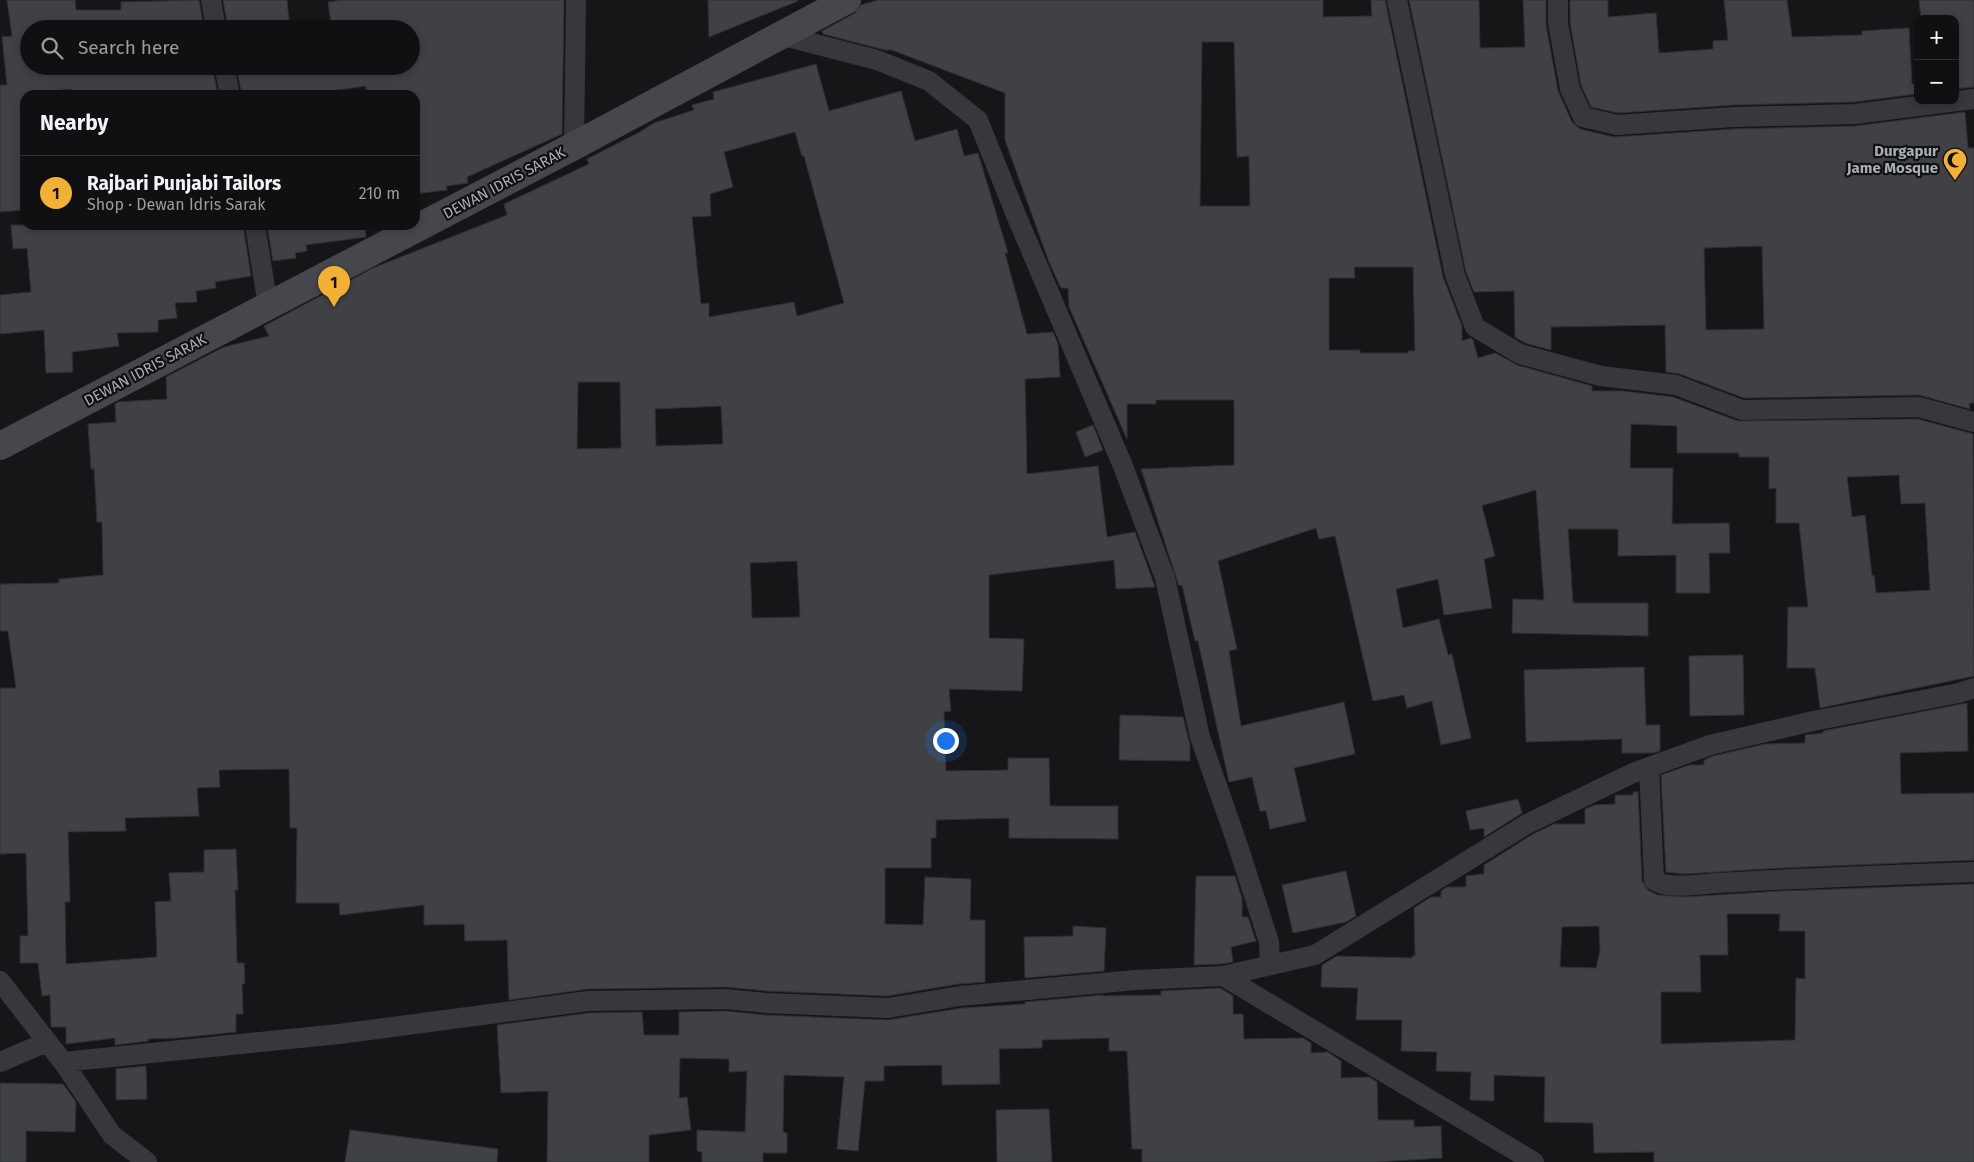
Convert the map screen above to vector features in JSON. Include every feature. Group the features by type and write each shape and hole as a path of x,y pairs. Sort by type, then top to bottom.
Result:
{"main road":[{"name":"DEWAN IDRIS SARAK","path":"420,227 847,0"},
{"name":"DEWAN IDRIS SARAK","path":"0,446 413,230"}],"street":[{"path":"210,0 214,20"},
{"path":"574,146 576,0"},
{"path":"1397,0 1455,275 1475,327 1520,354 1601,376 1676,385 1742,410 1919,407 1974,422"},
{"path":"1558,0 1558,23 1570,89 1583,117 1617,125 1733,117 1855,114 1974,99"},
{"path":"780,34 878,60 929,81 978,120 1123,466 1165,578 1200,737 1238,843 1269,942 1270,965"},
{"path":"226,75 229,90"},
{"path":"256,230 268,306"},
{"path":"63,1062 339,1034 588,1001 725,999 766,1003 888,1008 980,994 1136,980 1223,976 1314,956 1527,824 1633,773 1710,745 1813,721 1959,693 1974,688"},
{"path":"1649,767 1654,880 1659,884 1677,885 1776,879 1974,872"},
{"path":"1223,976 1534,1162"},
{"path":"0,981 63,1062 112,1134 147,1162"},
{"path":"0,1062 47,1042"}],"building":[{"path":"7,0 75,0 76,10 121,10 121,2 199,0 202,20 20,20 20,75 214,75 217,90 20,90 20,210 0,212 0,85 7,85 2,37 12,36"},
{"path":"223,0 287,0 289,20 226,20"},
{"path":"342,0 564,0 562,134 467,177 468,183 446,186 447,190 420,193 420,90 366,90 366,86 337,90 241,90 238,75 420,75 420,20 331,20 328,2"},
{"path":"708,0 798,0 798,1 709,37"},
{"path":"878,0 1323,0 1323,17 1372,16 1371,0 1385,0 1443,277 1462,326 1462,341 1471,338 1473,340 1478,358 1495,353 1517,365 1592,386 1592,391 1623,391 1673,397 1738,421 1918,419 1973,434 1974,676 1820,708 1815,668 1787,668 1788,607 1808,607 1799,523 1776,523 1776,488 1769,489 1769,457 1739,457 1739,453 1677,453 1677,426 1631,424 1630,468 1673,468 1672,524 1729,523 1730,553 1709,553 1710,593 1676,593 1676,555 1618,556 1618,529 1568,529 1573,603 1648,603 1648,636 1512,633 1513,599 1544,600 1536,490 1482,506 1495,556 1484,559 1492,608 1444,615 1438,579 1396,589 1403,628 1439,619 1448,655 1452,654 1471,738 1441,745 1432,701 1407,708 1404,695 1373,701 1335,536 1319,539 1316,528 1218,561 1237,649 1229,651 1241,726 1344,702 1355,754 1294,768 1306,821 1270,829 1266,811 1260,811 1252,777 1229,782 1198,641 1195,641 1182,585 1179,586 1141,469 1234,465 1234,400 1156,400 1156,404 1127,404 1127,439 1069,307 1068,288 1061,288 1049,262 1005,140 1005,93 889,49 885,50 823,34 822,31 855,13 861,5","holes":["1202,42 1234,42 1237,157 1249,156 1250,206 1200,206","1354,267 1413,267 1415,351 1408,351 1408,353 1360,353 1360,350 1329,350 1329,278 1355,278","1899,475 1901,504 1925,503 1930,590 1876,593 1874,575 1872,576 1865,515 1852,517 1847,477"]},
{"path":"1409,0 1479,0 1480,48 1525,47 1523,0 1546,0 1546,25 1558,91 1572,122 1580,129 1614,137 1734,129 1855,126 1965,112 1968,148 1974,148 1974,403 1969,403 1970,409 1919,395 1744,398 1680,374 1666,372 1665,325 1551,327 1551,350 1525,343 1515,337 1514,291 1474,292 1466,272","holes":["1762,246 1764,329 1706,330 1704,248"]},
{"path":"1570,0 1608,0 1608,17 1656,13 1659,53 1713,49 1713,41 1728,40 1724,0 1787,0 1792,37 1862,35 1862,31 1909,28 1914,94 1854,102 1733,105 1618,113 1591,107 1581,85 1570,22"},
{"path":"1919,0 1974,0 1974,87 1959,89 1959,15 1921,15"},
{"path":"816,64 829,111 901,91 915,141 957,129 964,156 978,153 1008,253 1005,253 1027,334 1053,332 1058,344 1060,377 1025,379 1027,474 1098,466 1107,537 1135,532 1155,587 1116,589 1114,560 989,575 989,638 1024,639 1022,691 949,689 951,711 944,712 946,771 1008,770 1008,758 1049,758 1050,806 1118,806 1118,839 1009,838 1009,818 936,820 936,838 931,838 931,868 885,868 885,924 923,925 925,877 971,879 970,920 985,920 985,982 958,984 887,996 767,991 725,987 588,989 509,1000 507,940 465,941 464,924 424,925 424,905 340,915 339,903 296,903 297,828 290,828 289,769 219,770 220,787 197,788 199,816 125,818 126,831 68,832 70,902 65,902 66,964 157,957 155,902 171,901 169,873 204,872 204,850 236,849 238,890 235,890 237,963 244,963 245,984 242,984 243,1014 236,1014 236,1032 148,1039 148,1041 115,1045 115,1038 66,1044 66,1027 51,1027 50,995 42,996 38,963 20,963 20,936 28,936 26,853 0,854 0,688 16,688 8,631 0,631 0,584 59,583 59,579 103,575 102,522 97,522 94,469 91,469 88,424 116,422 115,404 118,402 167,399 166,377 224,347 269,336 264,326 373,268 507,215 504,204 589,164 587,159 654,123 694,110 692,105 714,99 713,92","holes":["795,132 802,156 804,156 844,303 797,316 794,302 709,317 709,303 701,304 692,217 711,216 710,194 733,187 724,152","578,382 620,382 621,448 577,449","721,406 723,444 656,446 655,409","797,561 800,617 752,618 750,563"]},
{"path":"11,225 20,225 20,230 244,230 251,276 215,282 216,288 196,291 197,302 175,303 177,318 158,320 158,332 117,333 119,346 72,352 73,372 46,373 44,330 0,334 0,295 31,292 27,248 13,249"},
{"path":"268,230 365,230 366,237 306,245 307,251 295,253 296,258 273,261"},
{"path":"1093,425 1103,450 1085,457 1076,432"},
{"path":"1743,655 1744,715 1690,716 1689,656"},
{"path":"1644,667 1646,725 1660,725 1660,751 1653,753 1622,753 1622,739 1526,742 1524,670"},
{"path":"1967,703 1968,751 1900,753 1901,794 1974,793 1974,860 1684,874 1666,872 1661,775 1690,765 1704,765 1704,760 1713,756 1765,744 1805,743 1805,735 1823,733 1823,731"},
{"path":"1120,715 1183,717 1190,745 1190,761 1119,760"},
{"path":"1633,792 1638,792 1642,881 1648,890 1657,895 1685,897 1782,891 1974,884 1974,1162 1654,1162 1654,1152 1594,1153 1593,1123 1544,1122 1545,1077 1494,1075 1494,1101 1470,1100 1471,1072 1436,1071 1437,1052 1401,1051 1402,1020 1356,1020 1358,988 1321,987 1322,965 1337,956 1412,958 1412,956 1415,956 1414,908 1431,897 1441,897 1441,891 1447,887 1466,887 1466,876 1484,874 1484,865 1533,834 1554,824 1585,824 1585,809 1595,805 1615,804 1615,795 1633,795","holes":["1727,914 1780,914 1779,931 1805,931 1805,979 1796,978 1795,1040 1661,1044 1661,992 1701,992 1700,955 1728,955","1599,926 1600,951 1596,968 1560,967 1562,927"]},
{"path":"1518,799 1522,813 1484,837 1484,828 1470,830 1466,811"},
{"path":"1346,871 1356,916 1346,922 1293,933 1282,885"},
{"path":"1196,876 1235,876 1242,898 1242,917 1248,917 1256,941 1231,947 1233,962 1194,965"},
{"path":"1073,926 1106,928 1104,971 1025,978 1024,937 1073,936"},
{"path":"1220,988 1233,996 1233,1014 1243,1014 1244,1039 1303,1038 1311,1043 1311,1053 1328,1052 1341,1061 1341,1078 1369,1077 1377,1082 1378,1120 1414,1120 1414,1127 1441,1126 1442,1158 1376,1162 1142,1162 1142,1149 1132,1149 1127,1051 1109,1051 1109,1038 1042,1040 1042,1048 999,1049 1000,1084 942,1085 942,1065 884,1066 884,1081 865,1081 858,1151 837,1149 844,1077 784,1075 783,1132 787,1133 787,1153 763,1153 763,1162 702,1162 702,1152 697,1151 697,1130 745,1132 747,1071 729,1072 729,1059 680,1058 679,1098 687,1097 691,1130 649,1135 649,1162 547,1162 548,1091 501,1093 497,1025 589,1013 642,1012 644,1035 679,1035 679,1012 725,1011 765,1015 888,1020 962,1008 1025,1004 1025,1002 1103,995 1161,995 1161,991"},
{"path":"146,1066 147,1099 116,1100 116,1069"},
{"path":"0,1083 63,1084 76,1102 75,1132 26,1131 26,1162 0,1162"},
{"path":"1049,1109 1052,1162 997,1162 996,1110"},
{"path":"350,1130 498,1149 497,1162 345,1162"}],"place":[{"name":"Durgapur Jame Mosque","path":"1955,181"},
{"name":"Rajbari Punjabi Tailors","path":"334,307"}]}
